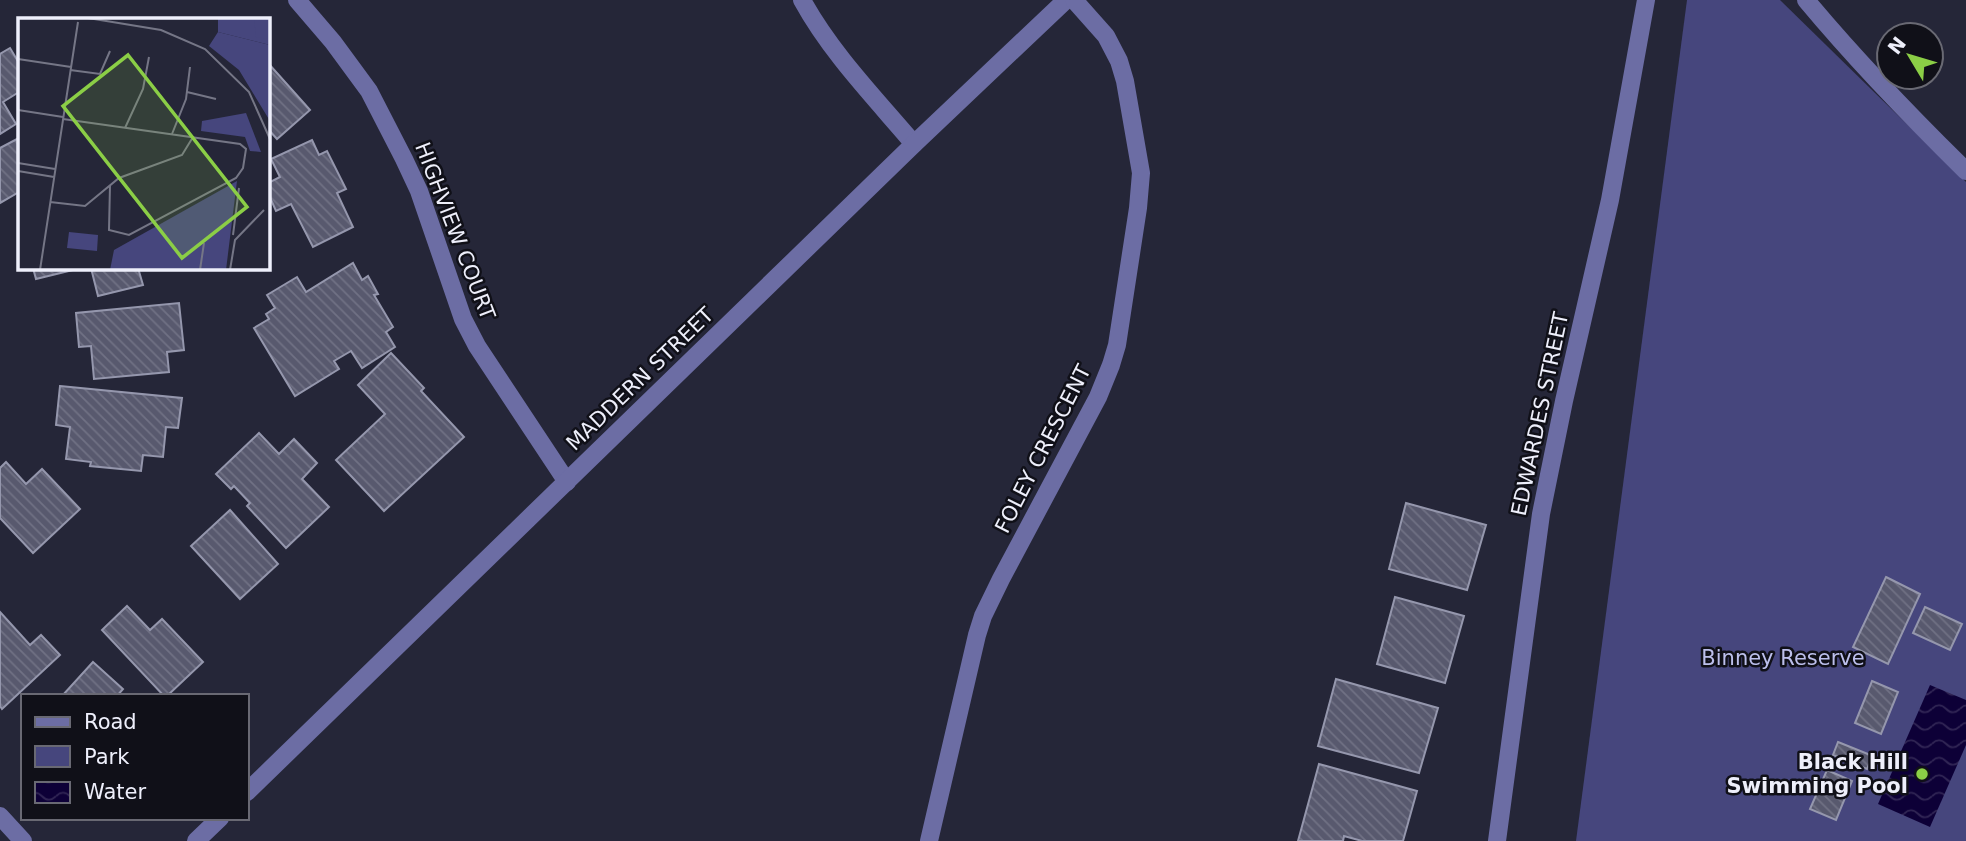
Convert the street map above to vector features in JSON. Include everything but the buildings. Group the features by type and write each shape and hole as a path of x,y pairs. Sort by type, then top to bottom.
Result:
{"street":[{"name":"HIGHVIEW COURT","path":"297,0 333,42 369,91 419,191 463,319 477,346 567,482"},
{"path":"802,0 840,57 914,144"},
{"name":"MADDERN STREET","path":"248,791 914,144 1066,0"},
{"name":"FOLEY CRESCENT","path":"929,841 983,616 1000,579 1098,397 1117,345 1141,173 1125,80 1119,61 1106,36 1074,0"},
{"name":"EDWARDES STREET","path":"1497,841 1541,514 1610,200 1646,0"},
{"path":"1806,0 1845,47 1966,171"},
{"path":"0,816 23,841"},
{"path":"196,841 218,820"}],"green space":[{"name":"Binney Reserve","path":"1687,0 1780,0 1966,182 1966,841 1576,841"}],"water":[{"name":"Black Hill Swimming Pool","path":"1930,685 1966,700 1966,745 1930,827 1878,804"}],"place":[{"name":"Black Hill Swimming Pool","path":"1922,774"}]}
